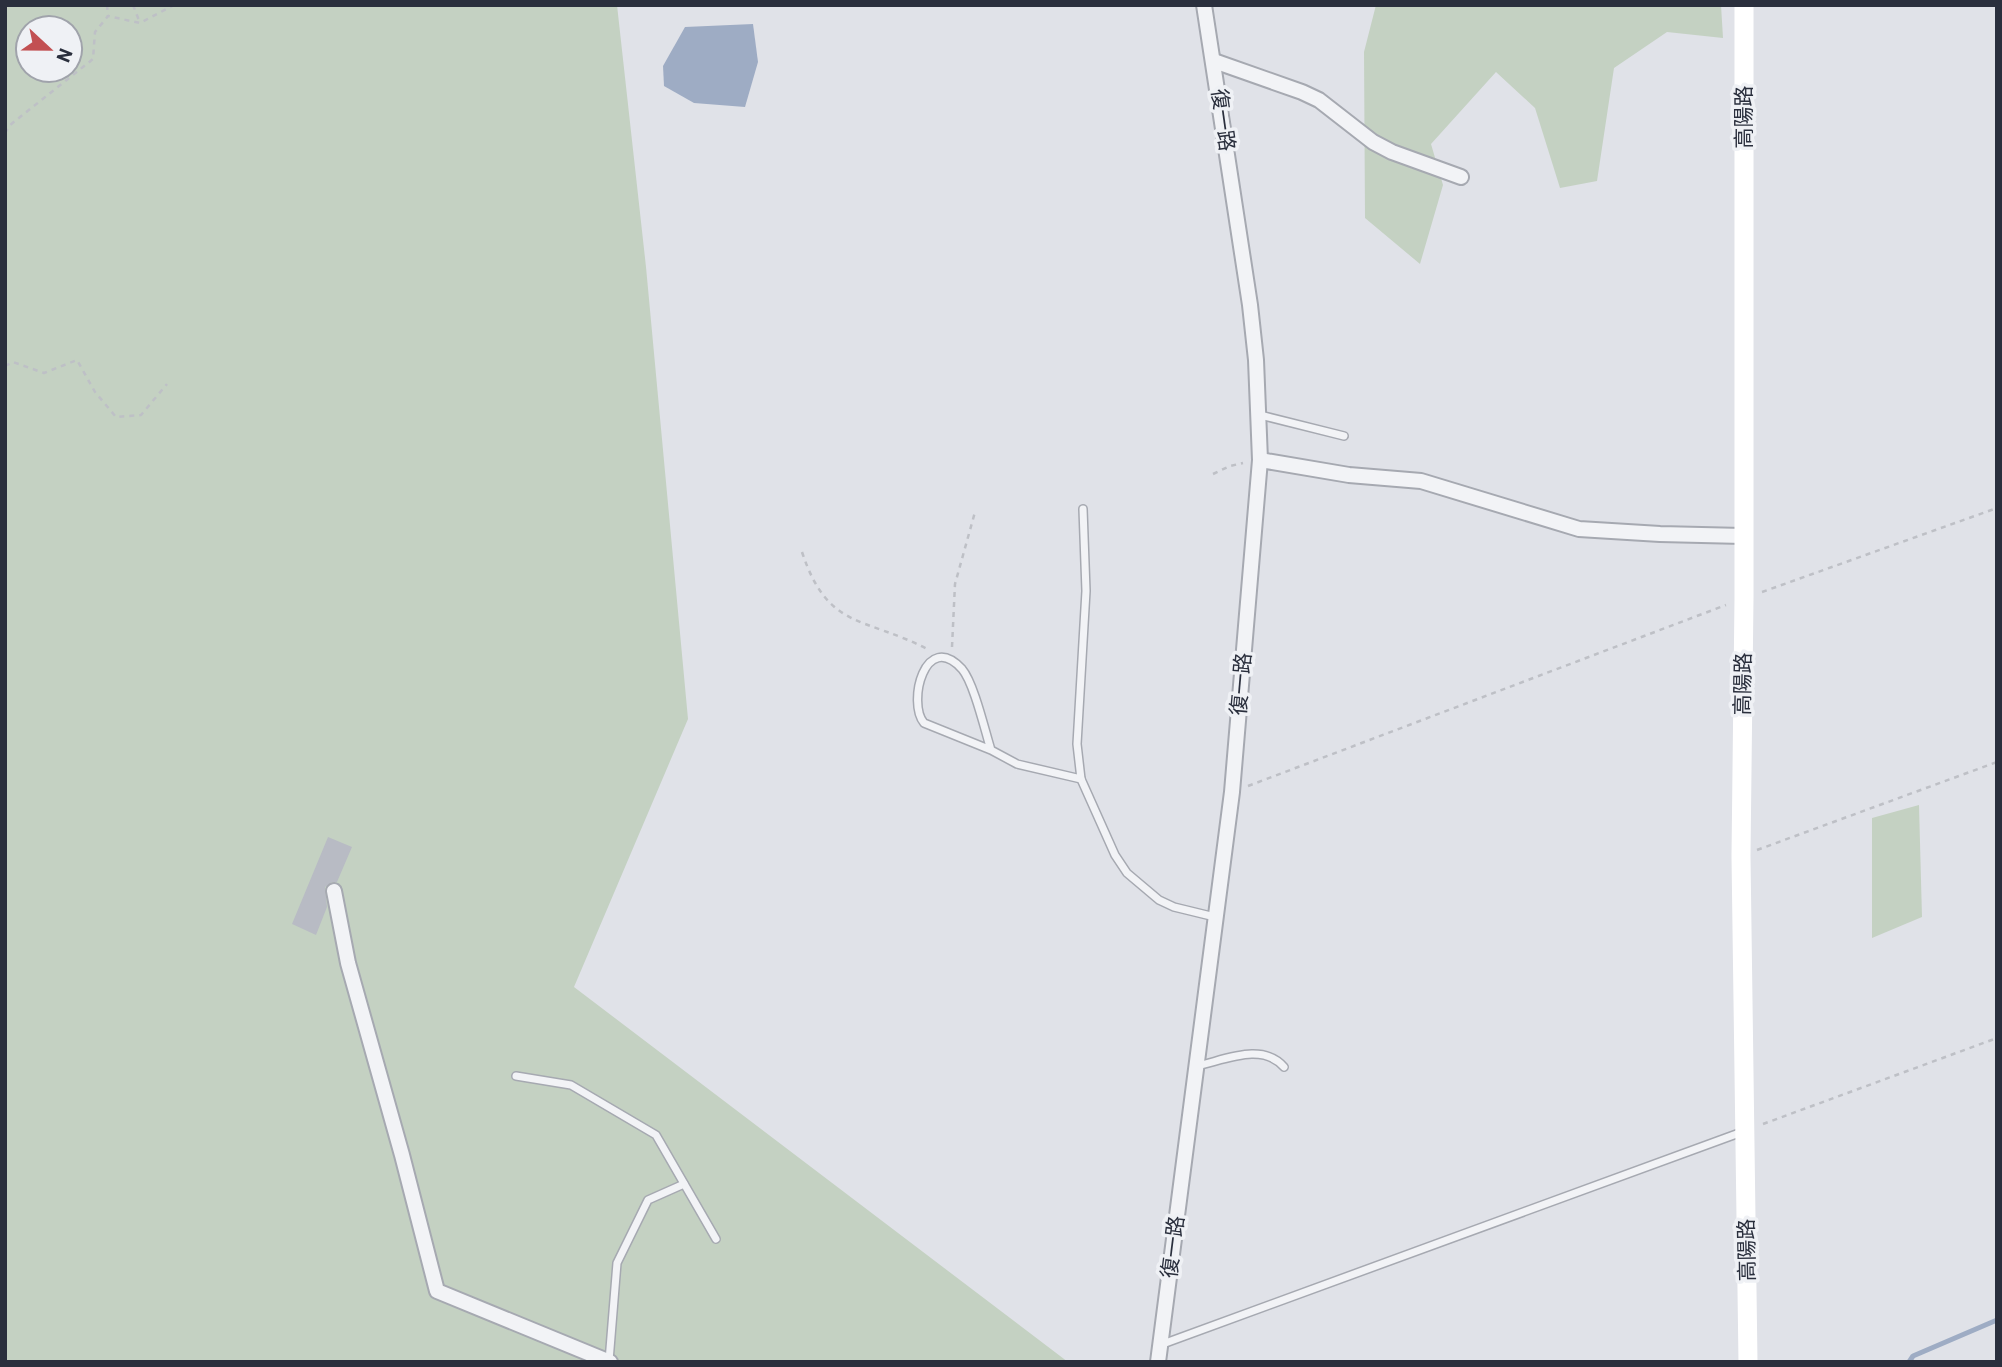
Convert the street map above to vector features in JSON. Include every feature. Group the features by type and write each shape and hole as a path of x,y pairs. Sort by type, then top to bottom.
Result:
{"street":[{"name":"復一路","path":"1158,1362 1232,792 1260,460 1260,415 1250,305 1204,5"},
{"name":"高陽路","path":"1744,5 1741,856 1748,1362"},
{"path":"1214,61 1302,92 1319,100 1373,142 1392,152 1461,177"},
{"path":"1260,460 1349,475 1421,481 1579,528 1743,536"},
{"path":"334,891 348,963 437,1291 609,1362"}],"lane":[{"path":"1260,415 1344,436"},
{"path":"1083,509 1086,591 1077,744 1081,779 1115,855 1127,873 1159,900 1174,907 1216,917"},
{"path":"991,750 963,670 941,656 928,663 924,670 917,709 924,723 991,750 1017,764 1081,779"},
{"path":"1196,1066 1257,1052 1277,1059 1284,1067"},
{"path":"516,1076 571,1085 656,1135 716,1239"},
{"path":"1160,1345 1746,1130"},
{"path":"609,1362 617,1263 648,1200 684,1184"}],"path":[{"path":"5,132 10,125 93,59 95,32 108,16 107,5"},
{"path":"133,5 140,23"},
{"path":"108,16 140,23 174,5"},
{"path":"5,366 13,362 44,373 77,360 95,392 116,416 141,415 167,384"},
{"path":"1213,474 1230,466 1260,460"},
{"path":"1232,792 1744,598 1997,508"},
{"path":"951,660 955,584 975,512"},
{"path":"802,552 821,595 835,608 852,620 890,632 941,656"},
{"path":"1741,856 1997,762"},
{"path":"1746,1130 1997,1038"}],"green space":[{"path":"5,5 617,5 646,267 688,719 574,987 1068,1362 5,1362"},
{"path":"1376,5 1721,5 1723,38 1667,32 1614,68 1597,181 1560,188 1535,108 1496,72 1431,144 1443,185 1420,264 1365,218 1364,52"},
{"path":"1919,805 1922,917 1872,938 1872,818"}],"water":[{"path":"753,24 758,62 745,107 694,103 664,86 663,66 685,27"}],"building":[{"path":"328,837 352,847 337,882 325,887 327,907 316,935 292,924"}],"waterway":[{"path":"1909,1362 1913,1356 1997,1320"}]}
